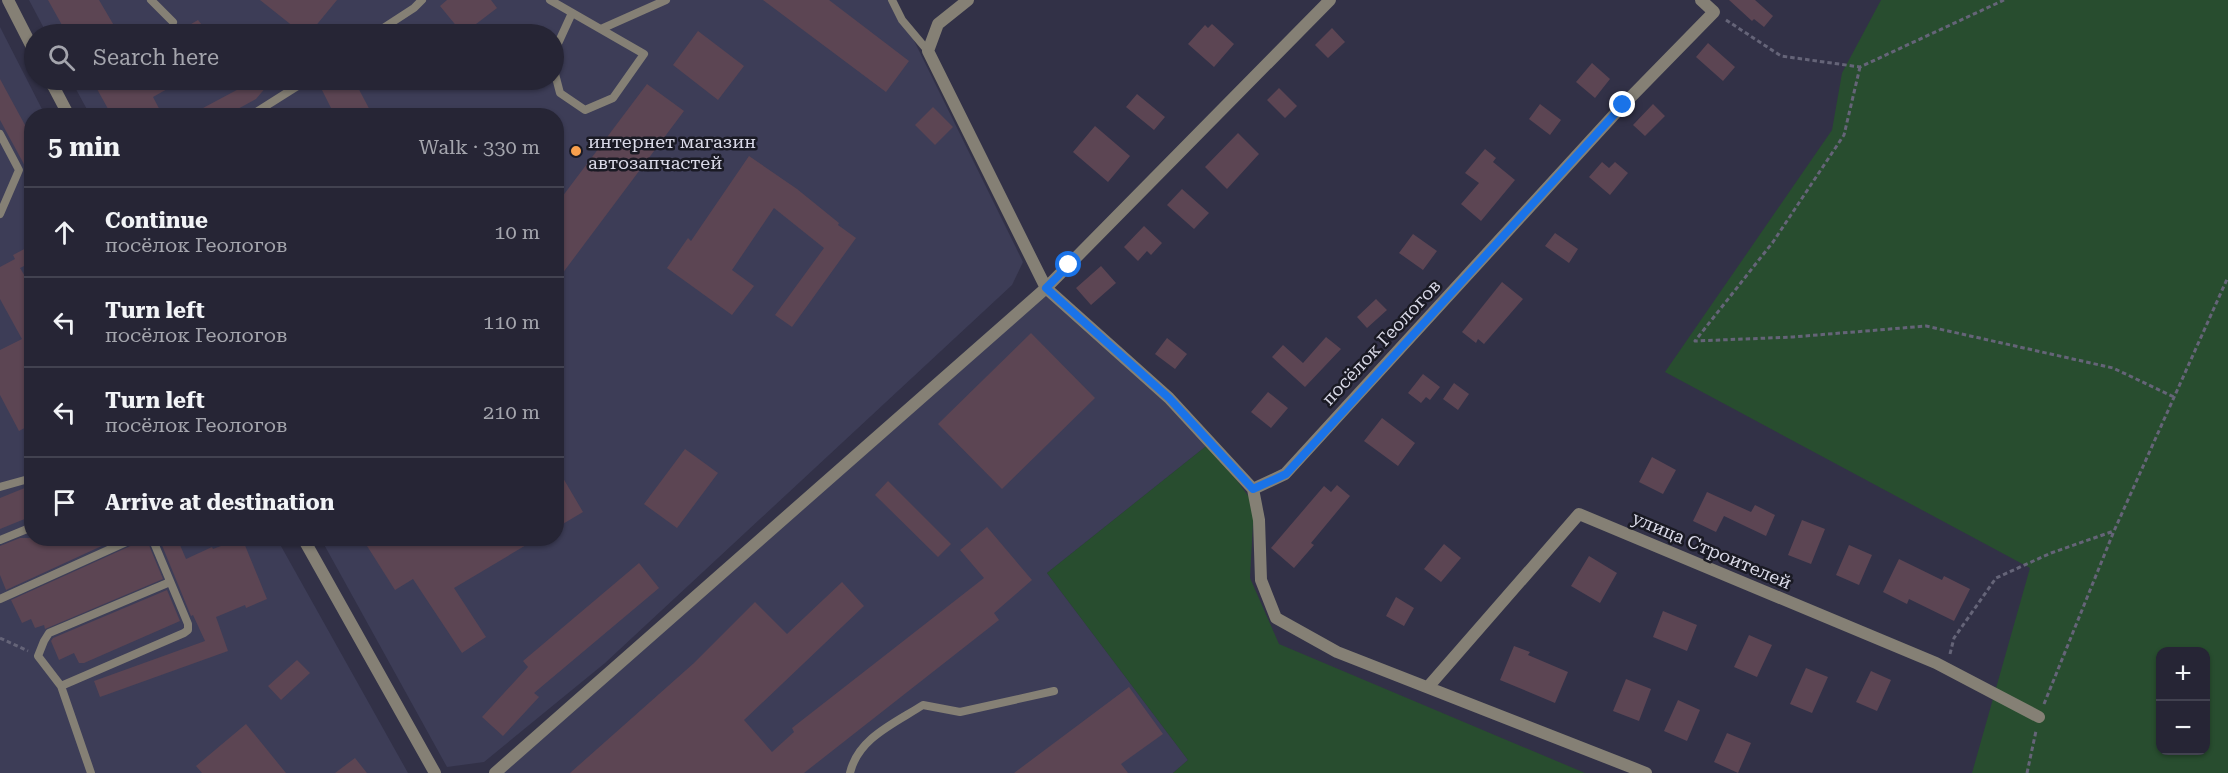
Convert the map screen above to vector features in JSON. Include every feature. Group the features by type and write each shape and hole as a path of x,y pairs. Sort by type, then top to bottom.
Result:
{"street":[{"path":"8,0 24,31"},
{"path":"968,0 938,24 928,51 1046,288 1169,398 1253,489 1259,520 1261,580 1276,618 1337,652 1646,773"},
{"path":"495,773 1046,288 1330,0"},
{"path":"1701,0 1714,12"},
{"name":"посёлок Геологов","path":"1253,489 1286,474 1623,105 1714,12"},
{"path":"55,90 65,108"},
{"name":"улица Строителей","path":"1428,687 1579,514 1947,668 2039,717"},
{"path":"307,546 435,773"}],"lane":[{"path":"151,0 173,22"},
{"path":"388,24 422,0"},
{"path":"550,0 644,54 614,98 585,110 560,93 559,90"},
{"path":"601,30 666,0"},
{"path":"892,0 902,20 928,51"},
{"path":"564,30 572,13"},
{"path":"263,108 291,90"},
{"path":"0,134 19,170 0,214"},
{"path":"0,487 24,480"},
{"path":"0,540 24,530"},
{"path":"0,599 117,546"},
{"path":"61,686 188,630 188,624 155,546"},
{"path":"91,773 61,686 38,656 44,641 49,633 170,582"},
{"path":"850,773 852,765 868,740 923,705 960,712 1054,691"}],"path":[{"path":"1714,12 1781,56 1860,67 2004,0"},
{"path":"1860,67 1844,135 1773,242 1695,341 1793,337 1926,327 2113,368 2174,397"},
{"path":"2027,773 2039,717 2114,531 2228,277"},
{"path":"1947,668 1954,638 1996,578 2051,554 2114,531"},
{"path":"0,638 38,656"}],"shaded area":[{"path":"29,0 894,0 1023,262 1012,285 605,663 484,762 447,767 325,546 564,546 564,108 86,108 76,90 564,90 564,24 42,24"},
{"path":"0,27 24,74 24,90 32,90 41,108 24,108 24,546 281,546 408,773 0,773"},
{"path":"1051,288 1210,443 1047,573 1188,760 1173,773 503,773"}],"green space":[{"path":"1881,0 2228,0 2228,773 1972,773 2030,568 1665,372 1832,130 1842,73"},
{"path":"1210,443 1254,504 1250,578 1279,644 1585,773 1173,773 1188,760 1047,573"}],"building":[{"path":"48,0 99,0 113,24 61,24"},
{"path":"260,0 337,0 317,24 290,24"},
{"path":"447,0 491,0 497,8 476,24 455,24 440,6"},
{"path":"763,0 829,0 909,61 886,92"},
{"path":"1729,0 1755,0 1773,16 1764,27 1754,19 1752,21"},
{"path":"1212,24 1234,44 1214,67 1188,44 1205,25 1208,28"},
{"path":"1332,28 1345,42 1328,58 1315,45"},
{"path":"698,31 744,66 718,100 673,65"},
{"path":"1708,43 1735,67 1723,81 1696,57"},
{"path":"1592,63 1610,79 1595,98 1576,82"},
{"path":"0,79 24,123 24,164 0,120"},
{"path":"647,84 684,111 564,271 564,194"},
{"path":"1279,88 1297,106 1285,118 1267,100"},
{"path":"98,90 165,90 153,97 159,108 108,108"},
{"path":"237,90 264,90 256,99 240,108 203,108"},
{"path":"322,90 359,90 369,108 331,108"},
{"path":"1137,94 1165,117 1154,130 1126,107"},
{"path":"1540,104 1561,120 1550,135 1529,119"},
{"path":"1653,104 1665,116 1645,136 1633,125"},
{"path":"933,107 953,127 935,145 915,125"},
{"path":"1095,126 1130,156 1108,182 1073,152"},
{"path":"1238,133 1259,154 1227,189 1205,167"},
{"path":"1485,149 1496,158 1493,162 1515,180 1481,221 1461,204 1479,183 1465,173"},
{"path":"749,156 797,189 856,238 792,327 775,315 824,248 774,208 732,270 754,286 732,315 667,268 688,238 691,241"},
{"path":"1602,162 1609,168 1615,162 1628,173 1610,195 1589,177"},
{"path":"1182,189 1209,213 1194,229 1167,205"},
{"path":"1144,226 1162,243 1151,255 1147,251 1138,261 1124,247"},
{"path":"1555,233 1578,249 1569,263 1545,246"},
{"path":"1413,234 1437,251 1423,270 1399,253"},
{"path":"24,249 24,266 20,268 24,275 24,428 19,431 0,395 0,350 22,339 0,299 0,267 15,259 13,255"},
{"path":"1101,266 1116,283 1091,305 1076,288"},
{"path":"1502,282 1523,299 1484,344 1478,339 1476,343 1462,332"},
{"path":"1376,299 1387,310 1367,328 1357,317"},
{"path":"1031,333 1095,398 1002,489 938,424"},
{"path":"1326,337 1341,349 1305,387 1272,357 1283,345 1303,363"},
{"path":"1167,338 1187,354 1175,369 1155,354"},
{"path":"1423,374 1440,387 1430,400 1426,397 1421,403 1408,393"},
{"path":"1454,383 1469,394 1458,410 1443,399"},
{"path":"1268,392 1288,408 1271,428 1251,412"},
{"path":"1382,418 1415,443 1398,466 1364,441"},
{"path":"685,449 718,473 677,528 644,504"},
{"path":"1652,457 1676,470 1663,494 1639,482"},
{"path":"564,480 583,512 564,523"},
{"path":"888,481 951,544 938,557 875,495"},
{"path":"1337,485 1350,496 1311,543 1314,545 1294,568 1271,548 1324,486 1331,492"},
{"path":"24,488 24,519 0,529 0,498"},
{"path":"1707,492 1751,512 1755,505 1775,515 1766,536 1724,516 1716,532 1693,521"},
{"path":"1802,520 1825,529 1811,564 1788,555"},
{"path":"987,527 1032,580 994,613 999,620 804,773 570,773 694,663 755,602 787,634 842,582 864,606 744,720 772,752 794,732 792,728 984,578 960,550"},
{"path":"24,538 24,546 102,546 6,590 0,575 0,546"},
{"path":"1444,544 1461,558 1441,582 1424,569"},
{"path":"1849,545 1872,555 1859,585 1836,575"},
{"path":"130,546 149,546 163,579 45,629 44,625 35,628 31,619 22,623 11,600"},
{"path":"162,546 180,546 186,559 212,547 213,549 221,546 245,546 267,599 216,617 228,651 100,697 94,681 205,641 193,615 191,616"},
{"path":"367,546 525,546 454,588 486,637 462,653 413,579 395,590"},
{"path":"1589,556 1617,573 1600,603 1571,586"},
{"path":"1899,559 1942,580 1944,576 1970,589 1954,621 1909,599 1907,604 1883,592"},
{"path":"639,563 659,588 534,693 539,697 503,736 482,717 528,667 523,661"},
{"path":"167,590 180,621 84,663 79,663 74,653 59,660 51,641 53,638"},
{"path":"1396,597 1414,608 1404,626 1386,616"},
{"path":"1663,611 1697,625 1687,651 1653,637"},
{"path":"1749,635 1772,645 1757,677 1734,667"},
{"path":"1514,646 1530,652 1528,655 1568,672 1555,703 1500,680"},
{"path":"297,660 310,673 281,700 268,686"},
{"path":"1806,668 1828,677 1812,713 1790,704"},
{"path":"1871,671 1891,680 1877,711 1856,702"},
{"path":"1626,679 1651,689 1639,721 1613,711"},
{"path":"1129,687 1163,734 1121,764 1128,773 1014,773"},
{"path":"1678,700 1700,710 1687,741 1664,731"},
{"path":"246,724 286,773 202,773 196,766"},
{"path":"1727,733 1751,743 1738,773 1714,762"},
{"path":"355,758 367,773 335,773"}],"place":[{"name":"интернет магазин автозапчастей","path":"576,151"}],"route":[{"path":"1069,265 1046,288 1169,398 1253,489 1286,474 1623,105"}]}
